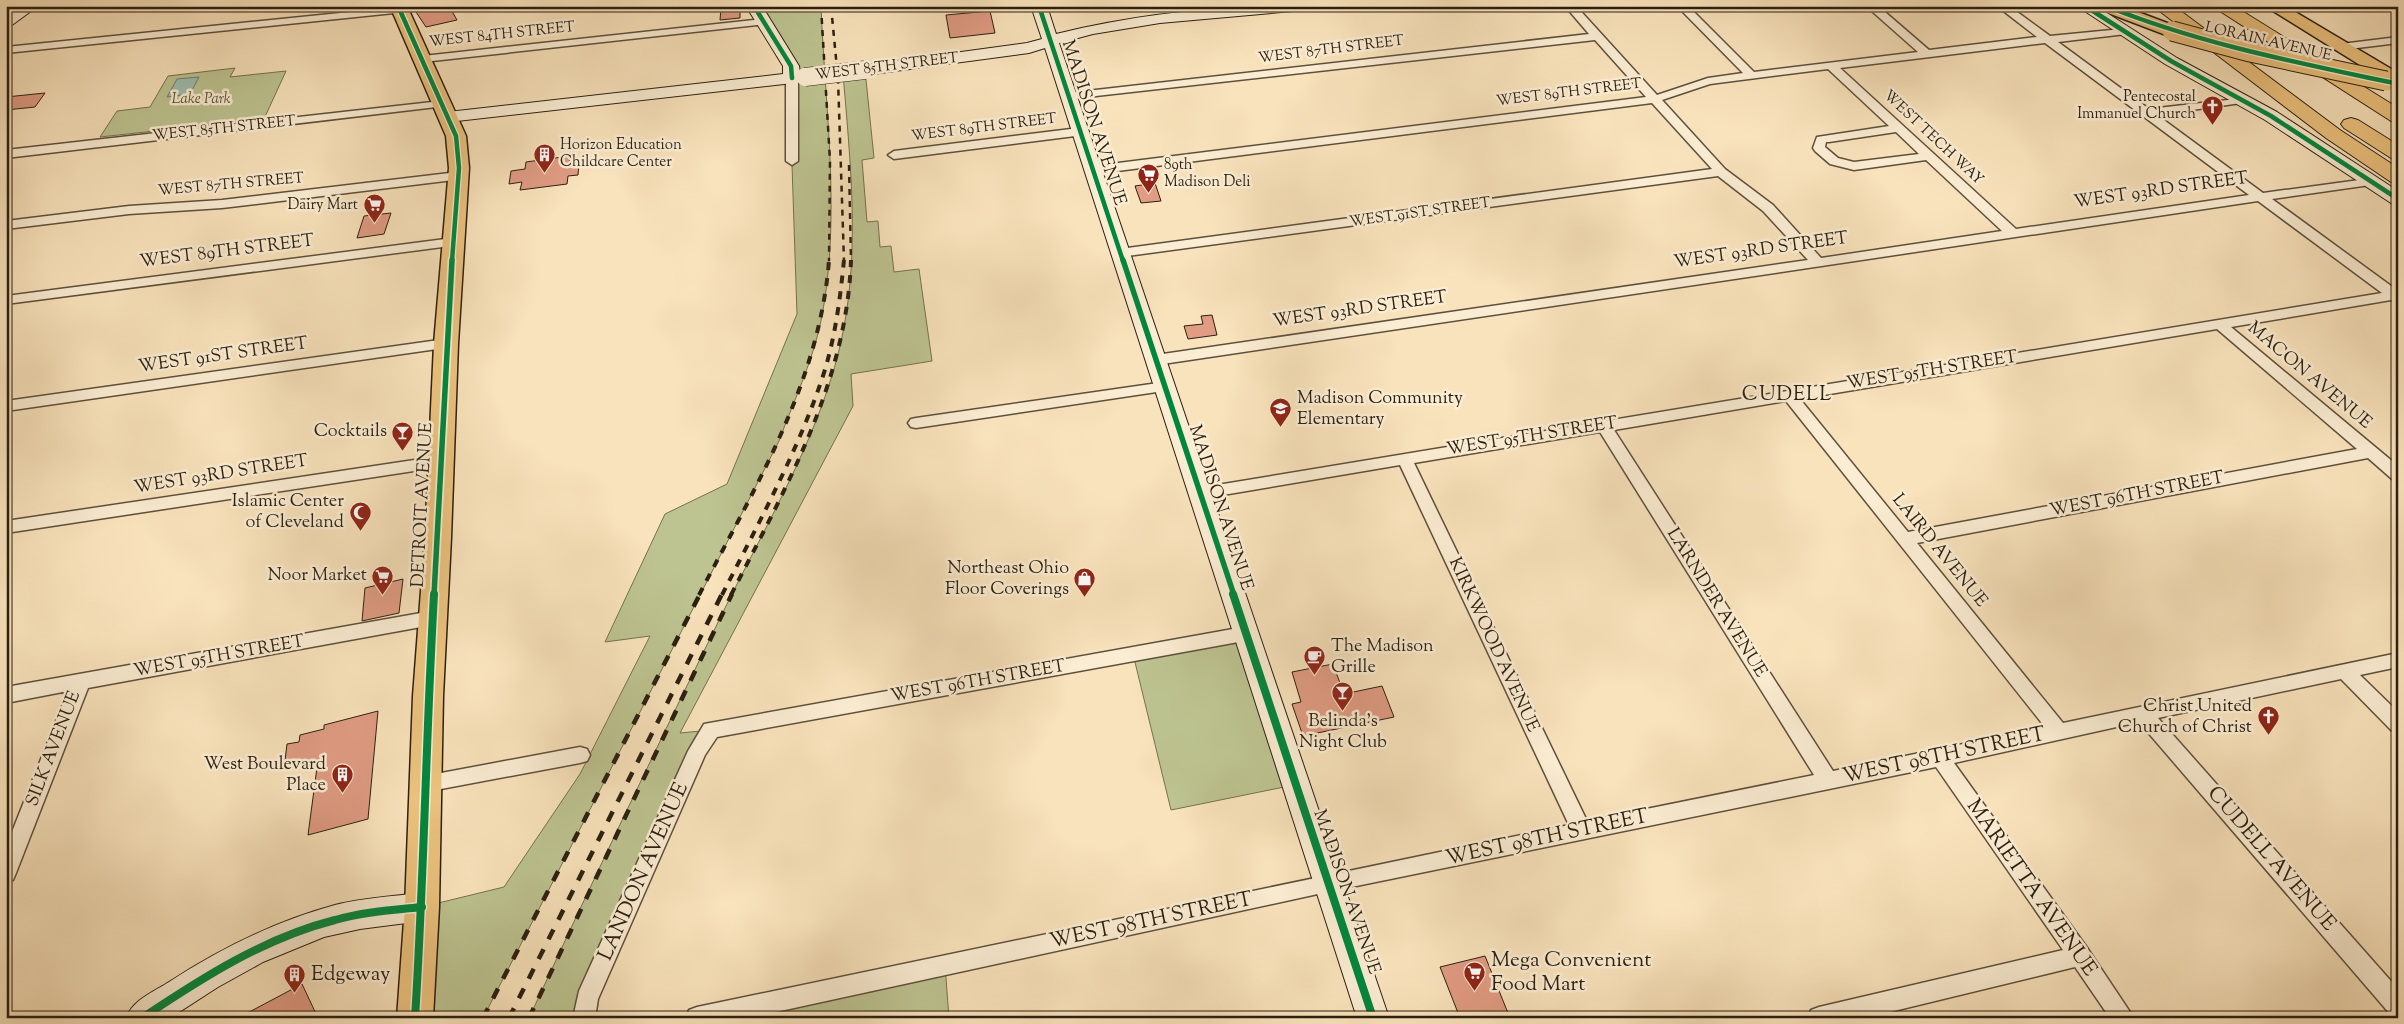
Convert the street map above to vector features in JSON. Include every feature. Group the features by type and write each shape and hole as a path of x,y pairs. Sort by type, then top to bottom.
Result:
{"highway":[{"path":"2162,6 2326,128 2398,178"},
{"path":"2166,6 2398,154"},
{"path":"2220,6 2394,114"}],"main road":[{"name":"LORAIN AVENUE","path":"2106,6 2172,31 2242,50 2395,79"},
{"path":"2273,6 2395,79"},
{"name":"DETROIT AVENUE","path":"399,8 456,136 458,176 446,344 432,618 422,907 415,1018"}],"street":[{"path":"6,22 30,6"},
{"path":"754,6 798,77 792,161"},
{"name":"MADISON AVENUE","path":"1039,6 1079,132 1094,170 1165,387 1244,634 1373,1018"},
{"name":"WEST 85TH STREET","path":"6,154 865,70 1029,48 1050,40 1120,24 1293,6"},
{"path":"1570,6 1720,172 1768,208 1818,263"},
{"path":"1682,6 1752,76"},
{"path":"1871,6 1927,54"},
{"path":"2002,6 2396,297"},
{"path":"2085,6 2122,32 2271,116 2398,199"},
{"path":"6,50 399,8"},
{"name":"WEST 84TH STREET","path":"422,59 764,22"},
{"name":"WEST 89TH STREET","path":"1094,170 1655,99 1708,81 2122,32"},
{"name":"WEST 87TH STREET","path":"1069,96 1597,36"},
{"path":"2341,47 2398,40"},
{"name":"WEST TECH WAY","path":"1831,66 2012,233"},
{"path":"2146,113 2241,100"},
{"path":"1898,128 1821,140 1819,148 1834,161 1854,166 1928,156"},
{"name":"WEST 89TH STREET","path":"894,155 1079,132"},
{"name":"WEST 91ST STREET","path":"1120,253 1720,172"},
{"name":"WEST 87TH STREET","path":"6,225 129,210 222,204 458,176"},
{"name":"WEST 93RD STREET","path":"1156,360 2370,181"},
{"name":"WEST 89TH STREET","path":"6,300 453,242"},
{"name":"WEST 95TH STREET","path":"1199,493 1603,425 2396,297"},
{"name":"MACON AVENUE","path":"2220,325 2398,475"},
{"name":"WEST 91ST STREET","path":"6,406 446,344"},
{"path":"916,423 1165,387"},
{"name":"LAIRD AVENUE","path":"1789,395 2059,731"},
{"name":"LARNDER AVENUE","path":"1603,425 1828,780"},
{"name":"WEST 96TH STREET","path":"1904,539 2370,452"},
{"name":"KIRKWOOD AVENUE","path":"1404,458 1582,831"},
{"name":"WEST 93RD STREET","path":"6,527 441,462"},
{"name":"WEST 95TH STREET","path":"6,695 432,618"},
{"name":"WEST 96TH STREET","path":"711,730 1244,634"},
{"name":"WEST 98TH STREET","path":"697,1018 1327,883 1940,758 2143,713 2398,660"},
{"path":"2344,672 2398,724"},
{"name":"SILK AVENUE","path":"6,873 81,681"},
{"name":"CUDELL AVENUE","path":"2143,713 2398,1006"},
{"name":"LANDON AVENUE","path":"584,1018 587,1000 697,751 711,730"},
{"path":"425,784 580,756"},
{"name":"MARIETTA AVENUE","path":"1940,758 2123,1018"},
{"path":"142,1018 230,964 295,933 340,919 422,907"},
{"path":"1819,1018 2080,956"}],"green space":[{"path":"754,6 821,6 830,161 830,239 828,278 822,316 809,364 779,441 483,1018 415,1018 422,907 504,887 580,774 650,636 605,642 665,514 727,484 797,314 792,165 792,78"},
{"name":"Lake Park","path":"235,68 230,77 286,71 264,119 100,137 117,111 150,107 168,76"},
{"path":"865,70 874,158 862,160 867,222 878,221 880,247 891,246 894,272 919,269 932,361 851,374 853,406 680,733 711,730 584,1018 529,1018 675,710 793,473 823,403 843,332 851,268 851,170 843,73"},
{"path":"1244,634 1294,785 1171,810 1133,654"},
{"path":"945,965 949,1018 697,1018"}],"shaded area":[{"path":"199,77 190,94 167,97 177,79"}],"building":[{"path":"412,6 449,6 457,20 426,27"},
{"path":"740,6 740,18 720,20 721,8"},
{"path":"990,11 995,33 950,38 946,15"},
{"path":"45,93 35,107 6,110 6,97"},
{"name":"Horizon Education Childcare Center","path":"570,156 569,164 579,163 578,175 568,176 567,184 520,190 522,182 509,184 511,171 525,169 526,162"},
{"name":"89th Madison Deli","path":"1155,183 1161,201 1141,203 1135,186"},
{"name":"Dairy Mart","path":"391,213 384,234 357,238 364,216"},
{"path":"1212,315 1217,335 1188,339 1184,326 1203,324 1201,316"},
{"name":"Noor Market","path":"403,579 399,613 362,621 365,588"},
{"name":"Belinda's Night Club","path":"1333,664 1344,694 1382,686 1394,717 1303,736 1292,704 1301,702 1292,672"},
{"name":"West Boulevard Place","path":"378,711 368,819 308,835 318,760 284,769 287,744 299,742 300,735 324,729 324,725"},
{"name":"Mega Convenient Food Mart","path":"1485,956 1510,1018 1460,1018 1440,967"},
{"name":"Edgeway","path":"302,984 318,1018 238,1018"}],"railway":[{"path":"821,6 830,161 829,261"},
{"path":"831,6 838,79 844,260"},
{"path":"849,165 851,260"},
{"path":"699,595 762,475 798,392 813,349 823,305 829,260"},
{"path":"722,595 776,489 812,407 827,364 834,335 844,260"},
{"path":"731,595 792,475 826,392 838,349 847,305 851,260"},
{"path":"483,1018 700,594"},
{"path":"509,1018 722,594"},
{"path":"529,1018 732,594"}],"cycle path":[{"path":"398,6 456,136 459,168 446,344 438,538 428,696 422,907 415,1018"},
{"path":"754,6 791,66 792,78"},
{"path":"1039,6 1373,1018"},
{"path":"2085,6 2171,61 2271,116 2398,199"},
{"path":"2106,6 2141,20 2213,43 2398,84"},
{"path":"142,1018 229,963 300,931 348,917 422,907"}],"place":[{"name":"Pentecostal Immanuel Church","path":"2212,125"},
{"name":"Horizon Education Childcare Center","path":"544,173"},
{"name":"89th Madison Deli","path":"1148,193"},
{"name":"Dairy Mart","path":"374,224"},
{"name":"Madison Community Elementary","path":"1281,428"},
{"name":"Cocktails","path":"403,451"},
{"name":"Islamic Center of Cleveland","path":"360,531"},
{"name":"Noor Market","path":"383,595"},
{"name":"Northeast Ohio Floor Coverings","path":"1085,598"},
{"name":"The Madison Grille","path":"1315,676"},
{"name":"Belinda's Night Club","path":"1343,711"},
{"name":"Christ United Church of Christ","path":"2268,736"},
{"name":"West Boulevard Place","path":"342,794"},
{"name":"Mega Convenient Food Mart","path":"1475,992"},
{"name":"Edgeway","path":"295,994"}],"district":[{"name":"CUDELL","path":"1787,395"}]}
